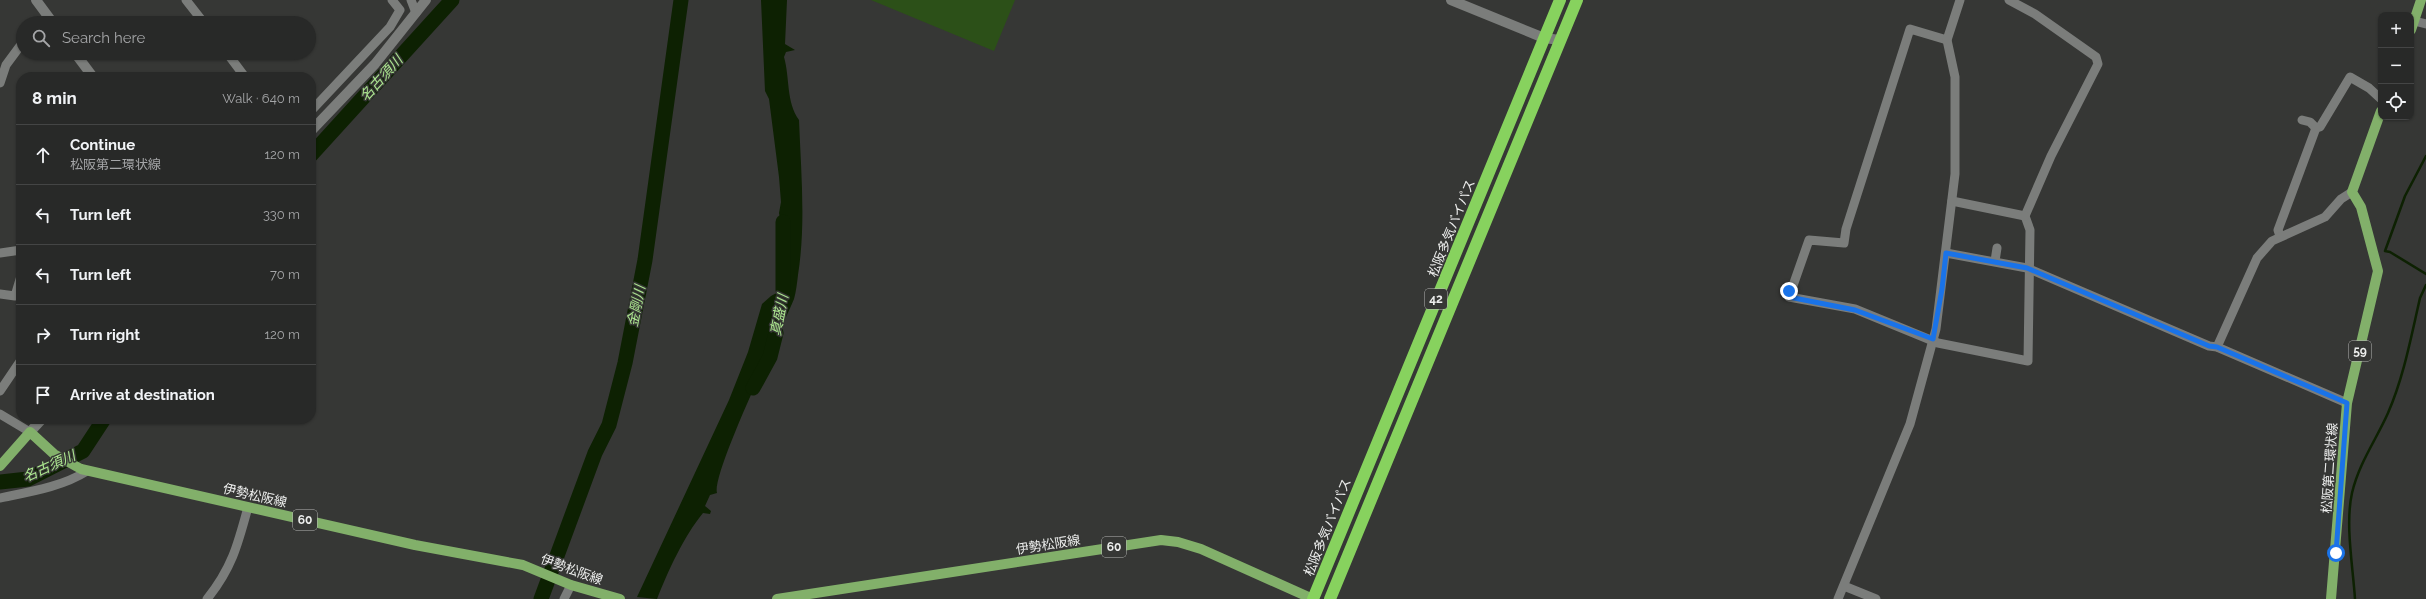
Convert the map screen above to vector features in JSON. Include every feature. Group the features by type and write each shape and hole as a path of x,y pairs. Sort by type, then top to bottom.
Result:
{"highway":[{"name":"松阪多気バイパス","path":"1313,599 1560,0"},
{"name":"42","path":"1330,599 1577,0"}],"main road":[{"path":"36,0 46,16"},
{"path":"316,126 375,64 426,0"},
{"path":"1451,0 1544,38 1560,40"},
{"path":"2414,23 2421,0"},
{"path":"80,60 89,72"},
{"path":"2352,192 2378,119"},
{"name":"松阪第二環状線","path":"2331,599 2347,403 2378,271 2361,207 2352,192"},
{"path":"0,466 37,424"},
{"name":"伊勢松阪線","path":"30,432 54,454 84,470 415,545 523,565 571,585 620,599"},
{"name":"伊勢松阪線","path":"777,599 1161,540 1196,548 1313,599"}],"street":[{"path":"186,0 199,16"},
{"path":"316,106 390,27 400,10 392,0"},
{"path":"412,0 416,13"},
{"path":"1838,599 1910,424 1933,339 1941,296 1952,201 1956,134 1955,77 1947,40 1960,0"},
{"path":"1947,40 1910,29 1846,228 1844,243 1809,240 1789,297 1855,310 1938,342 2028,361 2030,276 2027,268 2030,230 2025,216 2051,156 2098,64 2096,57 2035,14 2009,0"},
{"path":"2414,26 2426,24"},
{"path":"0,84 6,65 16,51"},
{"path":"232,60 241,72"},
{"path":"2280,236 2278,230 2316,128 2320,127 2350,78 2369,88 2378,96"},
{"path":"2302,120 2310,122 2316,128"},
{"path":"2217,347 2257,258 2272,240 2325,217 2341,199 2352,192"},
{"path":"1952,201 2025,216"},
{"path":"1994,261 1998,248"},
{"path":"0,253 16,251"},
{"path":"1946,253 2027,268 2347,403"},
{"path":"0,294 16,296"},
{"path":"0,391 16,367"},
{"path":"0,414 16,424"},
{"path":"17,424 30,432"},
{"path":"0,498 36,490 76,478 84,470"},
{"path":"207,599 222,581 234,558 248,507"},
{"path":"564,599 571,585"},
{"path":"1844,586 1876,599"}],"green space":[{"path":"871,0 1015,0 994,51"}],"water":[{"path":"761,0 787,0 785,44 795,50 786,52 784,57 790,98 799,120 802,178 802,237 794,299 736,431 718,480 717,493 710,495 705,506 711,511 710,514 703,513 689,532 671,566 657,599 637,597 729,400 748,352 762,304 771,296 780,291 786,253 779,213 781,202 779,177 769,99 765,91"}],"waterway":[{"name":"名古須川","path":"316,150 452,0"},
{"name":"金剛川","path":"541,599 595,453 609,425 625,363 645,260 681,0"},
{"path":"2426,156 2405,196 2385,251 2390,252 2426,274"},
{"name":"真盛川","path":"783,222 783,290"},
{"path":"2355,599 2349,532 2352,493 2363,462 2394,399 2407,356 2420,298 2426,285"},
{"name":"真盛川","path":"753,388 770,357 776,333"},
{"name":"名古須川","path":"0,482 28,479 83,451 101,424"}],"route":[{"path":"1789,291 1789,297 1796,300 1855,310 1933,339 1936,329 1946,253 1994,261 2027,268 2082,293 2209,346 2217,347 2347,403 2336,553"}]}
